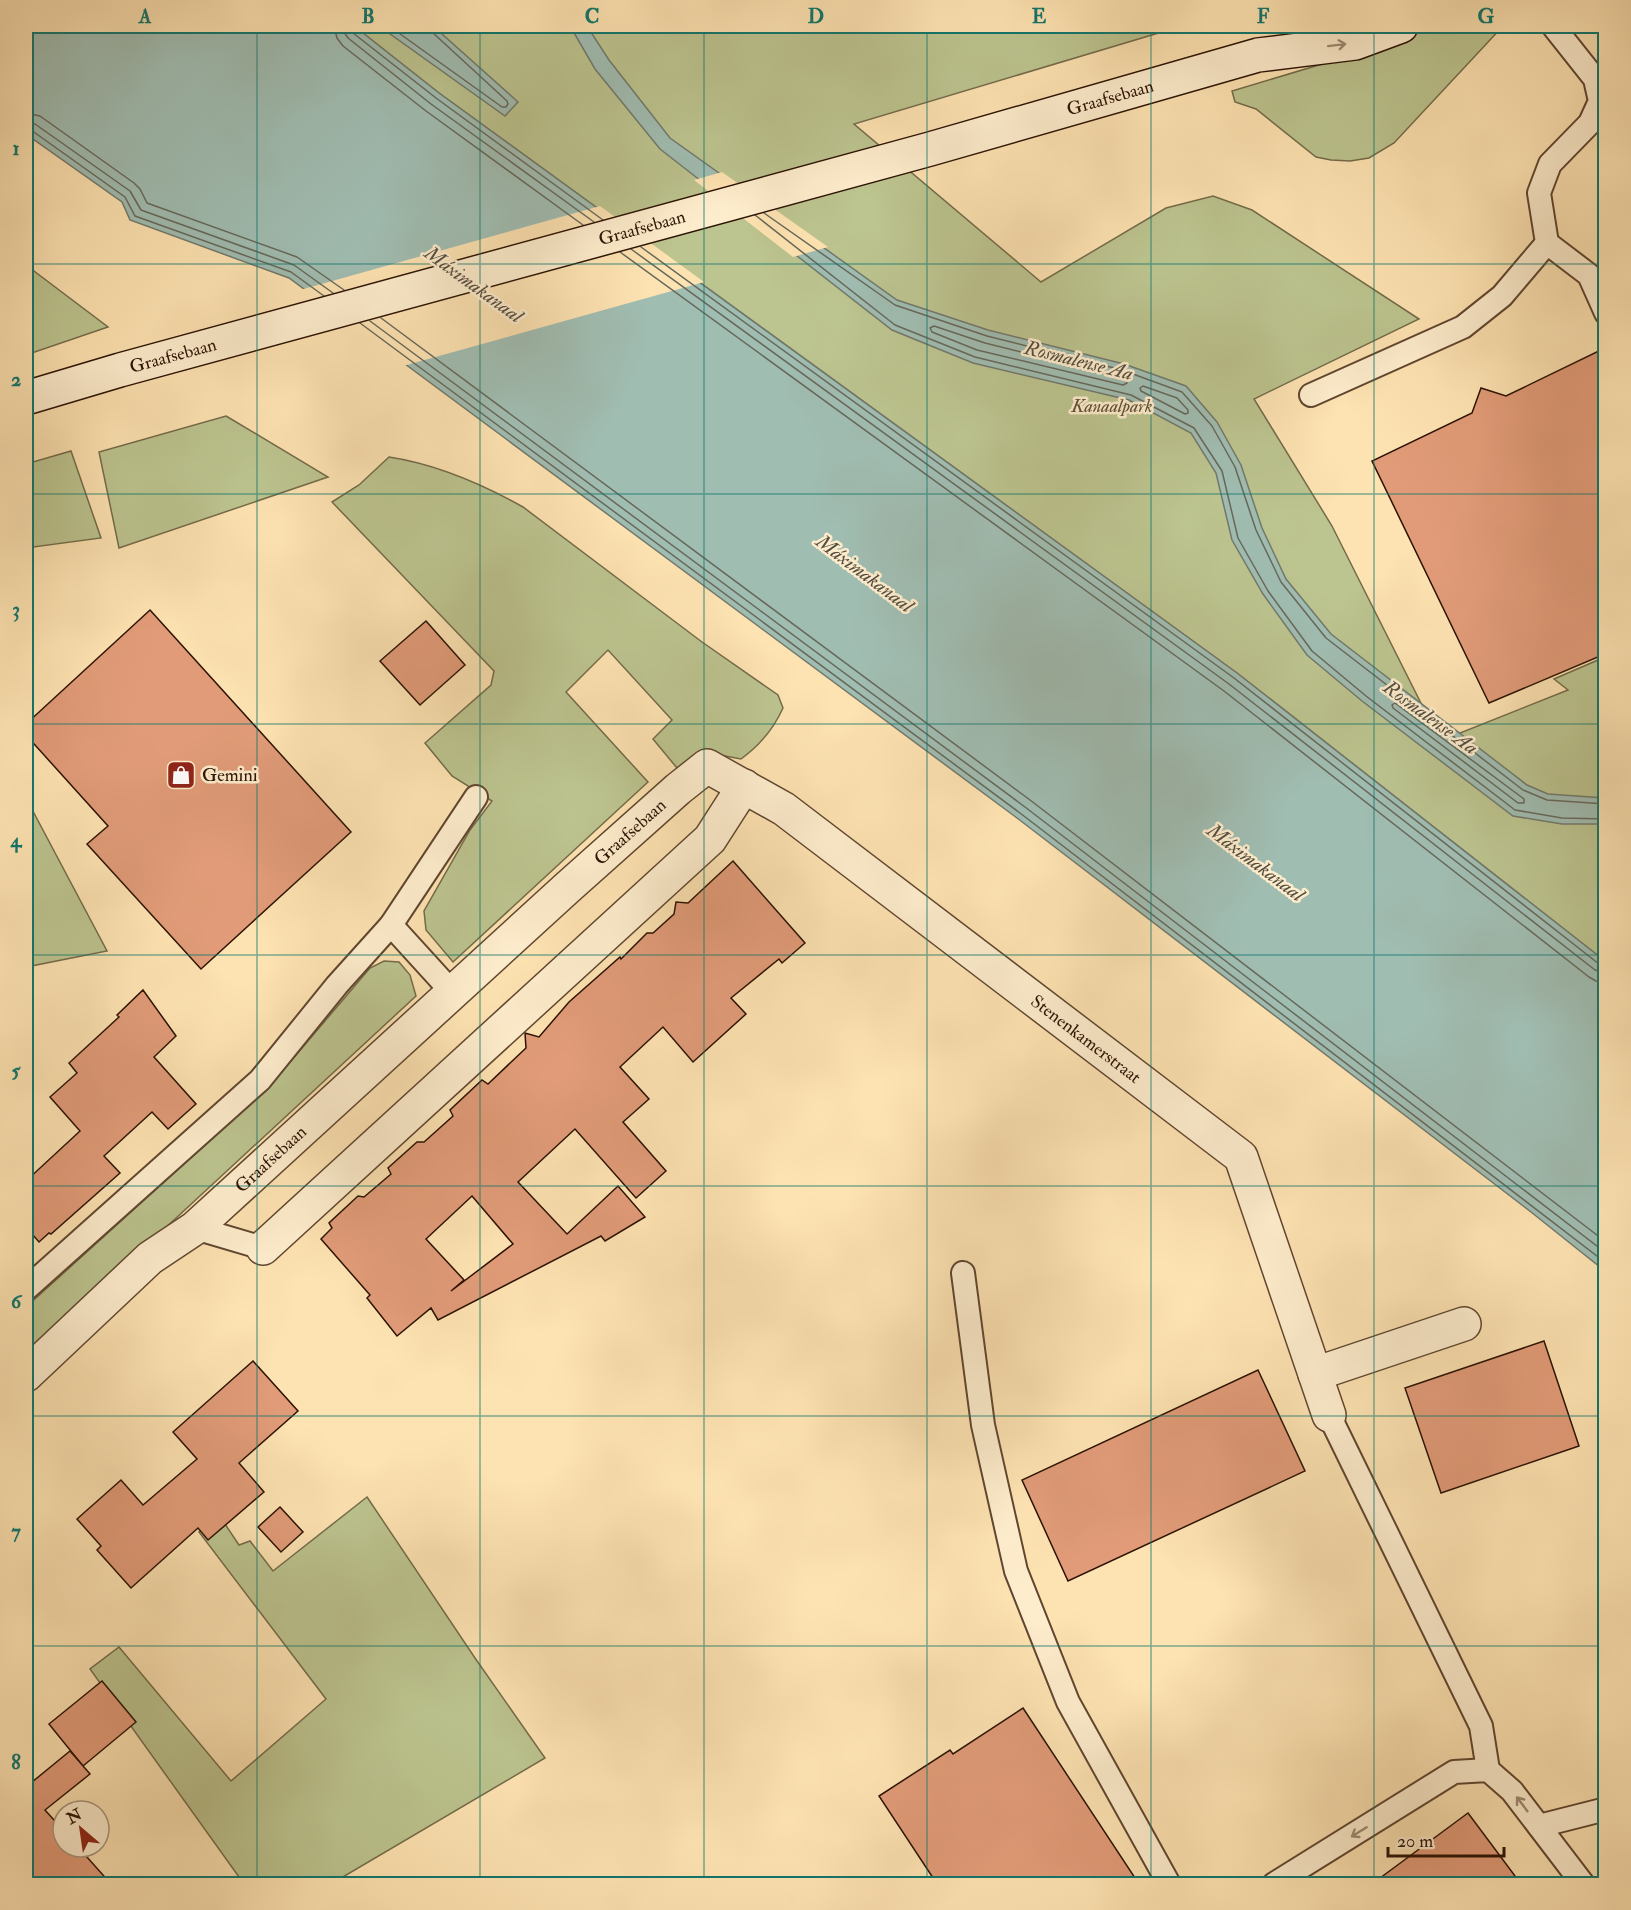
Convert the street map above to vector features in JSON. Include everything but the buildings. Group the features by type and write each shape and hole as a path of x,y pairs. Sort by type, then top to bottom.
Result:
{"street":[{"name":"Graafsebaan","path":"1258,56 1318,26"},
{"name":"Graafsebaan","path":"26,398 120,370 930,149 1258,56 1354,43 1401,26"},
{"name":"Graafsebaan","path":"26,1375 150,1258 195,1228 678,789 707,766 744,786"},
{"path":"263,1248 710,838 744,786"},
{"name":"Stenenkamerstraat","path":"744,786 784,809 1241,1157 1329,1415"},
{"path":"1315,1374 1464,1324"}],"lane":[{"path":"1553,26 1595,79 1603,106 1590,123 1550,164 1539,193 1547,243 1588,275 1605,313"},
{"path":"1311,395 1463,327 1502,296 1547,243"},
{"path":"26,1288 260,1080 337,985 391,925 476,797"},
{"path":"391,925 452,992"},
{"path":"195,1228 263,1248"},
{"path":"963,1273 983,1425 1016,1571 1068,1702 1169,1884"},
{"path":"1329,1415 1481,1726 1488,1770 1512,1791 1583,1884"},
{"path":"1274,1884 1454,1772 1488,1770"},
{"path":"1539,1826 1605,1809"}],"green space":[{"name":"Kanaalpark","path":"354,26 1182,26 854,124 1041,282 1166,208 1213,196 1252,210 1419,319 1254,399 1332,526 1440,741 1568,690 1554,679 1605,657 1605,961 1237,673 439,93"},
{"path":"1429,26 1503,26 1394,143 1369,158 1350,161 1316,157 1256,109 1235,102 1232,91 1392,43"},
{"path":"26,265 108,327 26,355"},
{"path":"226,416 328,477 119,548 99,452"},
{"path":"71,451 101,538 26,548 26,464"},
{"path":"389,457 458,476 523,507 702,642 778,695 783,708 765,736 741,759 725,756 694,757 677,768 653,739 672,720 608,650 566,692 648,782 453,962 426,930 424,911 470,830 492,801 452,776 425,743 491,685 494,671 332,502 359,485"},
{"path":"26,798 107,951 26,967"},
{"path":"384,961 399,962 410,975 416,996 26,1357 26,1307 268,1088 370,968"},
{"path":"367,1497 545,1758 331,1884 244,1884 90,1669 119,1647 231,1781 326,1699 199,1532 221,1518 239,1545 250,1541 273,1571"}],"water":[{"name":"Máximakanaal","path":"26,26 354,26 439,93 1237,673 1605,961 1605,1271 1017,818 289,278 130,220 122,202 26,134"},
{"path":"379,26 433,26 518,102 505,116"},
{"name":"Rosmalense Aa","path":"570,26 587,26 609,60 670,138 897,300 988,330 1124,364 1186,386 1217,422 1241,465 1262,528 1286,579 1331,634 1527,785 1548,794 1605,798 1605,824 1562,824 1513,816 1362,701 1307,655 1263,594 1232,540 1216,473 1191,433 1129,400 973,363 892,330 660,149 595,69"}],"pier":[{"path":"722,172 828,247 793,257 694,180"},
{"path":"600,206 704,282 403,366 300,290"}],"place":[{"name":"Gemini","path":"181,775"}]}
